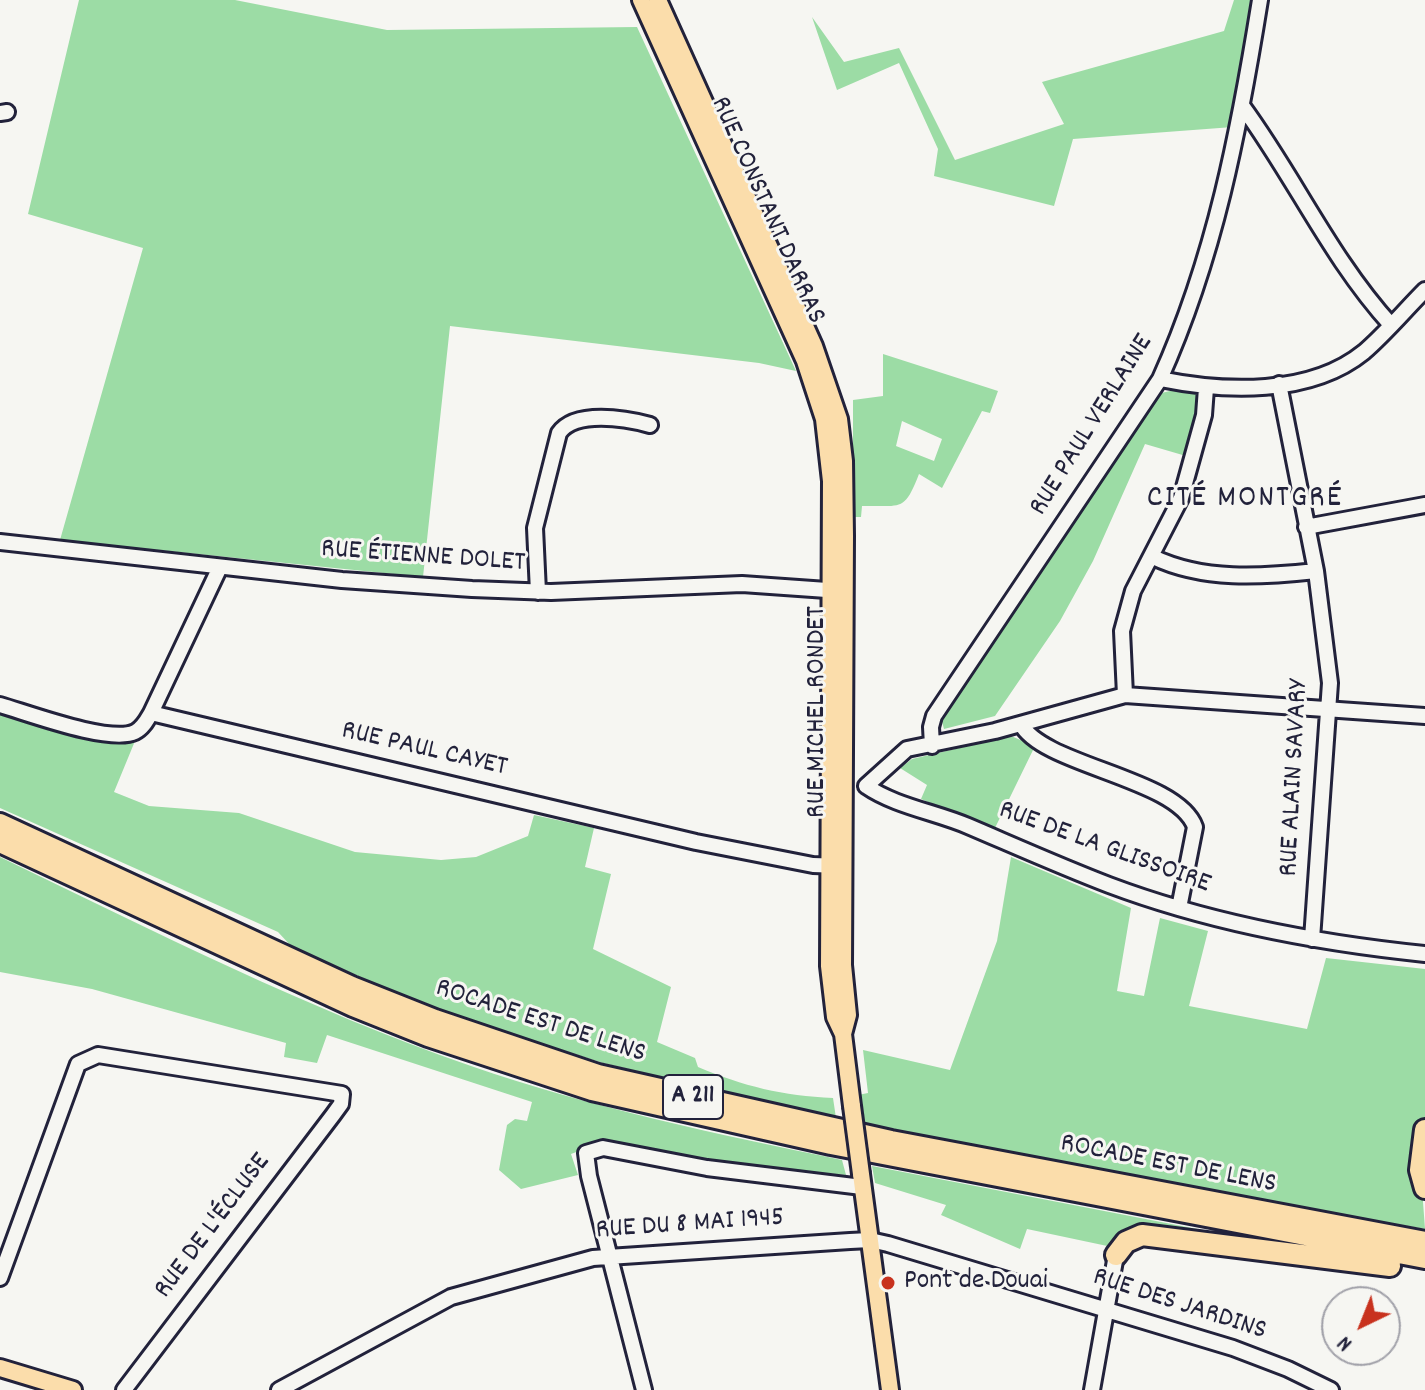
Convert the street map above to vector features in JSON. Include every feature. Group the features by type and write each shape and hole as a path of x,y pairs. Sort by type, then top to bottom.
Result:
{"highway":[{"name":"ROCADE EST DE LENS","path":"0,824 352,987 435,1020 598,1075 891,1141 1425,1242"},
{"name":"ROCADE EST DE LENS","path":"0,842 353,1006 428,1036 592,1090 845,1147 1425,1258"},
{"path":"1425,1130 1420,1170 1425,1188"},
{"path":"1116,1255 1126,1242 1142,1235 1425,1270"}],"main road":[{"name":"RUE CONSTANT DARRAS","path":"641,0 805,361 836,446"},
{"name":"RUE CONSTANT DARRAS","path":"658,0 814,346 833,394 836,446"},
{"name":"RUE MICHEL RONDET","path":"836,446 837,980 848,1015 843,1034 890,1390"},
{"path":"0,1368 73,1390"}],"street":[{"name":"RUE PAUL VERLAINE","path":"932,746 934,716 1160,379 1195,295 1221,209 1243,107 1260,0"},
{"path":"1243,107 1266,139 1307,212 1391,325"},
{"path":"1160,379 1206,388 1279,384 1323,375 1345,364 1391,325 1425,290"},
{"name":"RUE ALAIN SAVARY","path":"1279,384 1316,571 1330,683 1312,939"},
{"path":"1125,695 1122,631 1133,591 1181,498 1204,415 1206,388"},
{"path":"538,592 535,528 559,433 565,425 575,421 624,419 650,425"},
{"path":"1306,527 1425,505"},
{"name":"RUE ÉTIENNE DOLET","path":"0,542 389,583 538,592 742,584 837,591"},
{"path":"1153,557 1202,572 1240,576 1316,571"},
{"path":"0,705 65,726 125,735 144,725 220,567"},
{"path":"836,786 866,786 900,753 1125,695 1425,716"},
{"name":"RUE PAUL CAYET","path":"151,713 638,829 836,866"},
{"path":"1021,724 1026,733 1046,745 1153,792 1183,807 1191,815 1195,827 1179,908"},
{"name":"RUE DE LA GLISSOIRE","path":"866,786 878,795 941,815 1111,886 1179,908 1312,939 1425,954"},
{"name":"RUE DE L'ÉCLUSE","path":"0,1278 78,1064 98,1055 342,1094 341,1104 333,1115 124,1390"},
{"path":"644,1390 608,1255 586,1153 603,1148 707,1168 861,1180"},
{"name":"RUE DU 8 MAI 1945","path":"279,1390 297,1385 451,1297 608,1255 870,1240"},
{"name":"RUE DES JARDINS","path":"870,1240 1233,1348 1331,1390"},
{"path":"1092,1390 1116,1255"}],"green space":[{"path":"79,0 235,0 387,30 637,27 796,371 759,363 450,326 423,577 60,540 143,248 28,214"},
{"path":"1234,0 1252,0 1233,127 1073,139 1054,206 934,176 938,149 899,63 837,90 812,17 844,62 899,48 955,160 1064,124 1042,82 1224,31"},
{"path":"883,354 998,391 990,413 982,411 942,488 919,474 905,501 893,506 862,506 861,517 853,517 853,400 883,396","holes":["902,421 942,439 934,461 896,446"]},
{"path":"1183,388 1200,393 1199,413 1195,413 1186,456 1145,444 1093,561 1060,621 995,716 944,729 940,714 1157,394"},
{"path":"0,709 68,730 135,741 114,792 149,806 239,813 355,852 441,860 476,857 528,836 534,815 594,828 585,867 611,874 593,949 671,987 657,1042 695,1058 698,1067 731,1080 780,1092 833,1098 836,1118 603,1063 403,996 291,946 278,932 0,808"},
{"path":"1011,736 1035,746 994,830 921,799 927,785 900,768 912,759"},
{"path":"0,857 291,995 411,1044 517,1081 609,1107 842,1160 846,1175 710,1163 603,1142 571,1154 578,1175 521,1189 499,1170 507,1125 515,1119 527,1121 532,1102 327,1035 317,1063 284,1057 286,1043 92,989 0,972"},
{"path":"1011,857 1131,908 1117,991 1144,996 1160,918 1208,931 1189,1006 1307,1029 1326,958 1425,969 1425,1119 1418,1134 1425,1229 1271,1203 863,1123 858,1095 868,1093 863,1050 950,1070 997,941"},
{"path":"872,1166 1223,1234 1223,1238 1112,1247 1027,1229 1020,1249 941,1215 946,1205 875,1183"}],"place":[{"name":"Pont de Douai","path":"888,1283"}],"district":[{"name":"CITÉ MONTGRÉ","path":"1245,501"}]}
